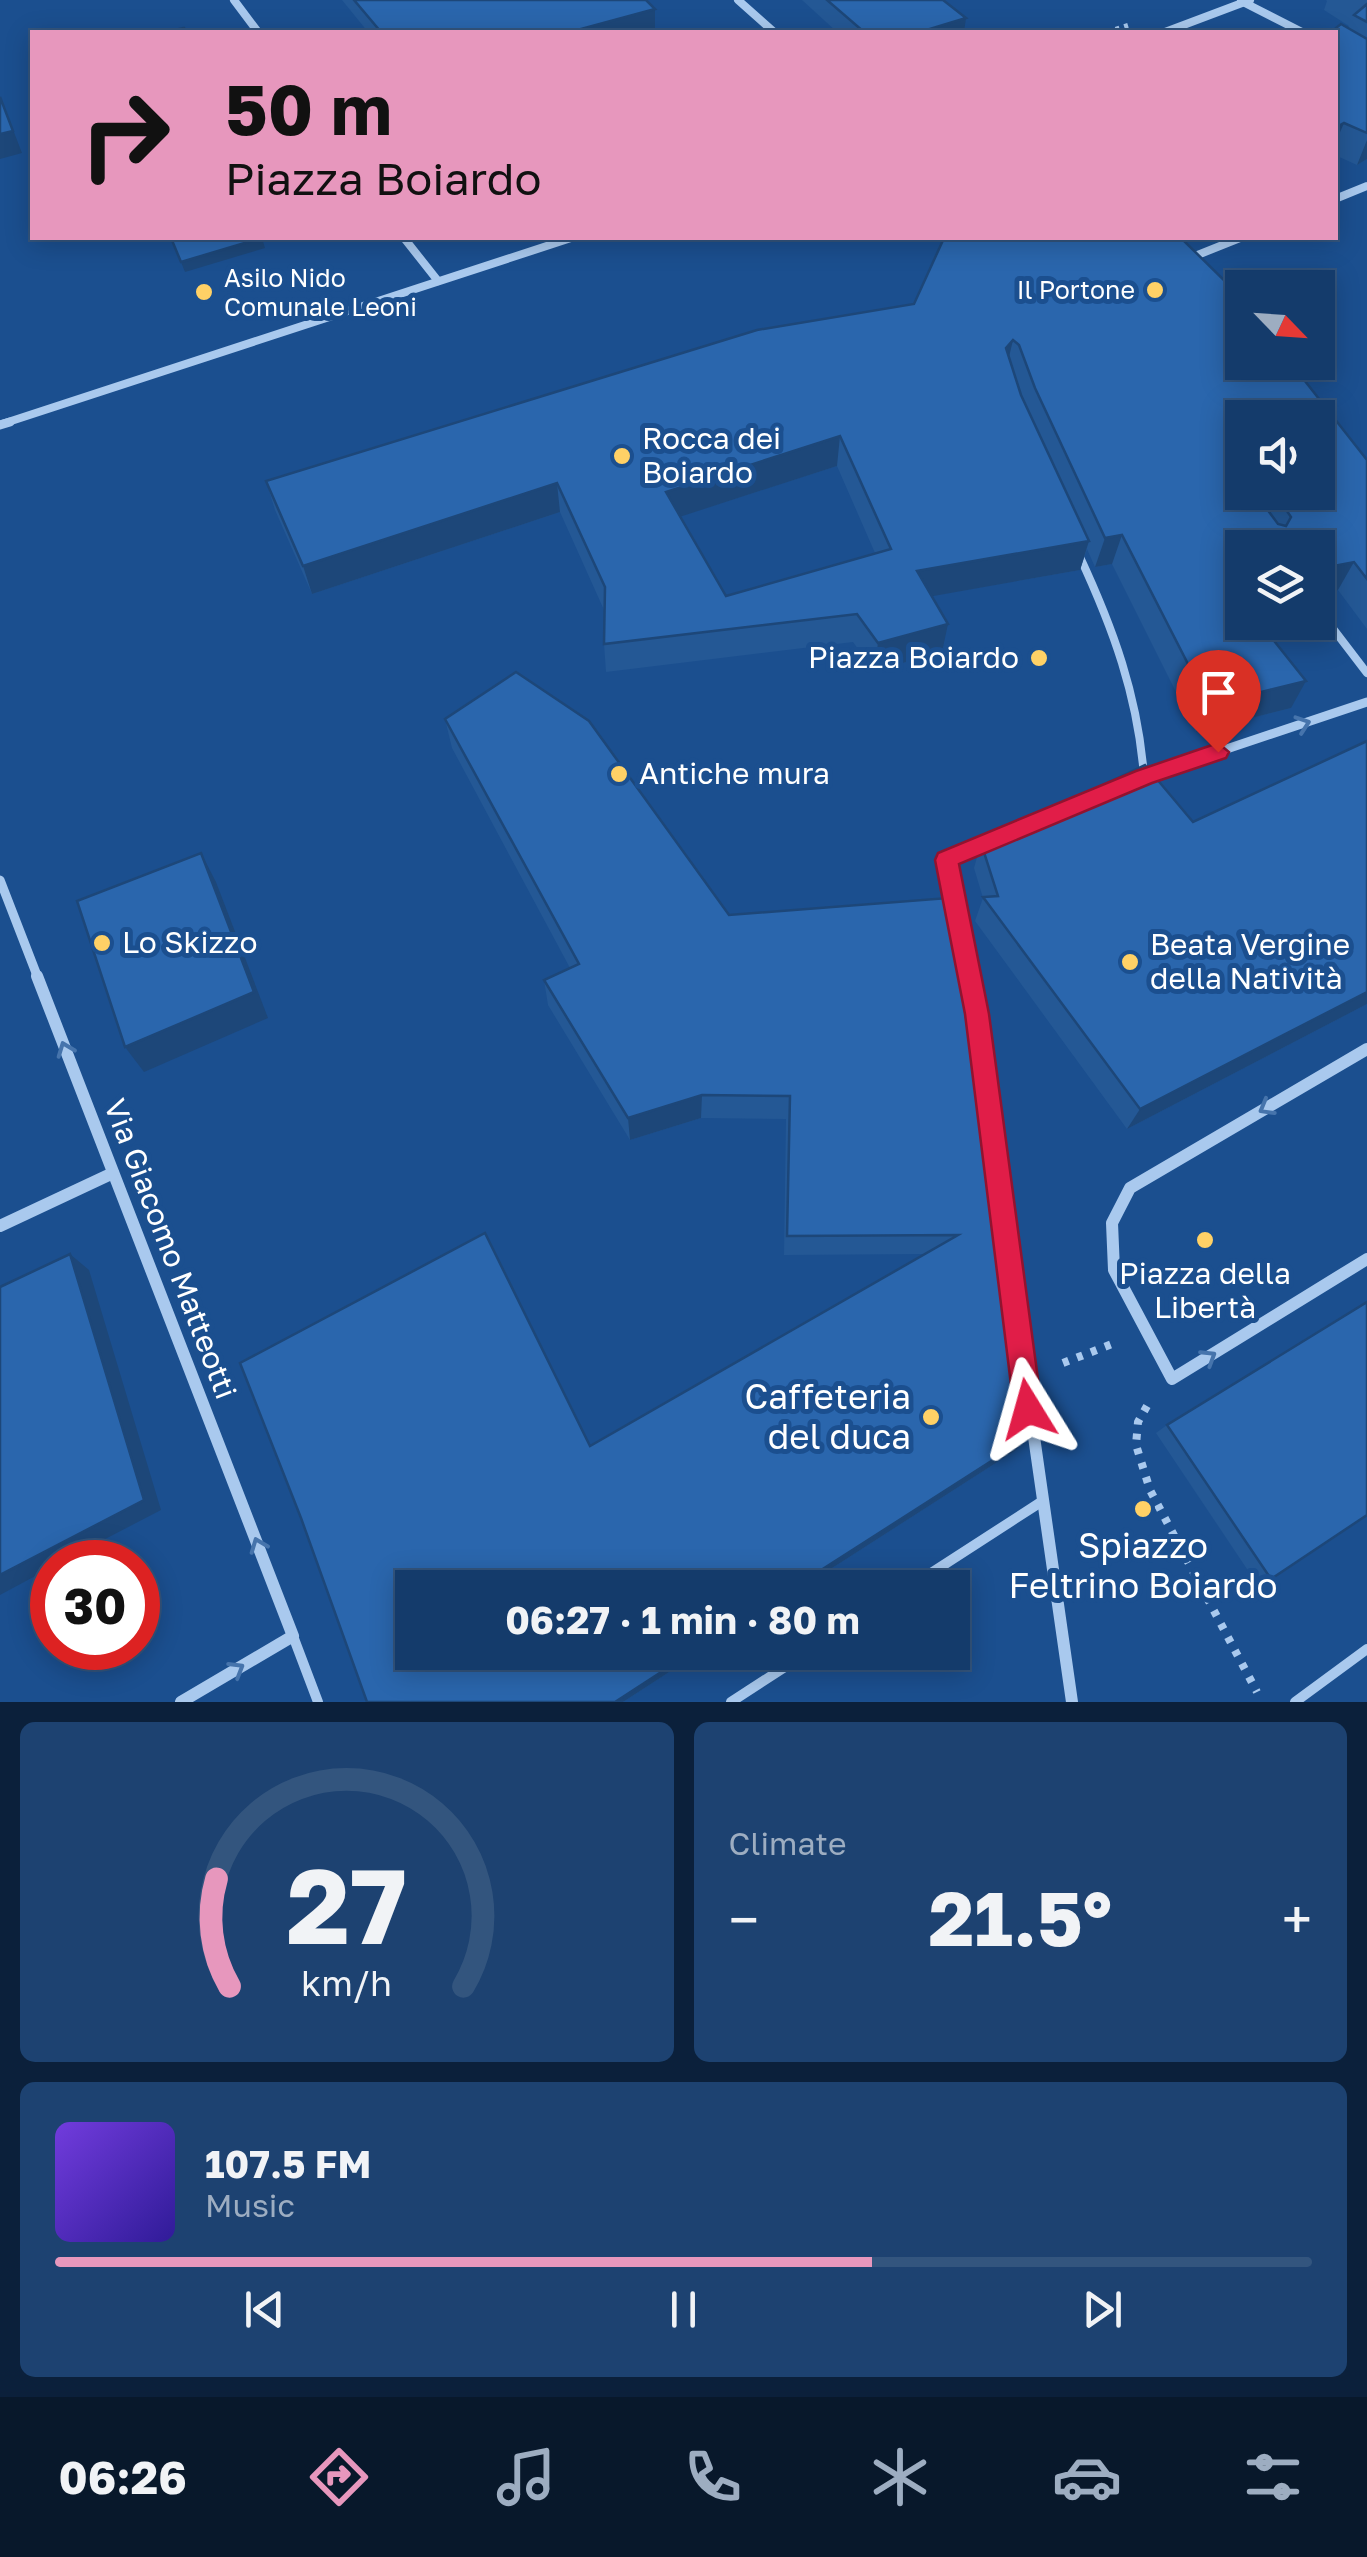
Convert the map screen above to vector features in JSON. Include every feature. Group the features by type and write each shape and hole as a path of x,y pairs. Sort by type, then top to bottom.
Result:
{"street":[{"path":"234,0 256,30"},
{"path":"738,0 772,30"},
{"path":"1170,30 1244,1 1298,30"},
{"path":"1338,197 1367,186"},
{"path":"406,240 438,281"},
{"path":"0,426 564,240"},
{"path":"1197,274 1185,260 1235,240"},
{"path":"1073,541 1126,661 1142,724 1144,777"},
{"path":"1335,631 1367,673"},
{"path":"1126,784 1367,702"},
{"path":"1000,837 946,860 977,1014 1041,1502 1072,1702"},
{"name":"Via Giacomo Matteotti","path":"0,880 293,1636"},
{"path":"1367,1049 1130,1188 1112,1223 1114,1270 1172,1379 1367,1259"},
{"path":"0,1226 113,1172"},
{"path":"936,1570 1041,1502"},
{"path":"181,1702 293,1636 318,1702"},
{"path":"1294,1702 1367,1649"},
{"path":"731,1702 780,1670"}],"path":[{"path":"1024,1378 1146,1331"},
{"path":"1172,1379 1145,1408 1138,1422 1136,1444 1150,1490 1262,1702"}],"building":[{"path":"354,0 646,0 655,9 577,30 379,30"},
{"path":"827,0 943,0 966,18 927,30 862,30"},
{"path":"1367,4 1367,22 1354,15"},
{"path":"1341,24 1367,39 1367,133 1344,123 1338,126 1338,30 1334,30"},
{"path":"0,97 13,131 0,134"},
{"path":"172,240 254,240 181,262"},
{"path":"943,240 1183,240 1225,281 1225,380 1304,380 1320,400 1225,400 1225,510 1268,510 1278,524 1286,526 1291,517 1286,510 1335,510 1335,419 1367,460 1367,579 1354,562 1335,566 1335,530 1225,530 1225,640 1273,640 1306,681 1209,705 1122,535 1105,538 1019,345 1013,340 1006,348 1021,395 1089,541 917,571 948,624 878,643 857,614 604,644 605,587 557,483 303,566 266,481 757,330 914,304","holes":["840,436 891,549 726,596 666,492"]},
{"path":"516,672 589,721 729,915 948,898 1029,1437 821,1570 395,1570 395,1670 664,1670 615,1702 367,1702 240,1363 485,1233 590,1446 958,1235 787,1236 790,1096 702,1095 628,1118 544,980 579,964 445,719"},
{"path":"1367,741 1367,992 1140,1109 983,897 998,896 981,843 1145,765 1193,822"},
{"path":"201,853 254,992 125,1047 77,901"},
{"path":"70,1254 144,1500 67,1540 30,1540 30,1559 0,1575 0,1287"},
{"path":"1367,1302 1367,1515 1271,1579 1167,1425"}],"place":[{"name":"Il Portone","path":"1155,290"},
{"name":"Asilo Nido Comunale Leoni","path":"204,292"},
{"name":"Rocca dei Boiardo","path":"622,456"},
{"name":"Piazza Boiardo","path":"1039,658"},
{"name":"Antiche mura","path":"619,774"},
{"name":"Lo Skizzo","path":"102,943"},
{"name":"Beata Vergine della Natività","path":"1130,962"},
{"name":"Piazza della Libertà","path":"1205,1240"},
{"name":"Caffeteria del duca","path":"931,1417"},
{"name":"Spiazzo Feltrino Boiardo","path":"1143,1509"}],"route":[{"path":"1028,1409 977,1014 946,860 1144,777 1218,752"}]}
